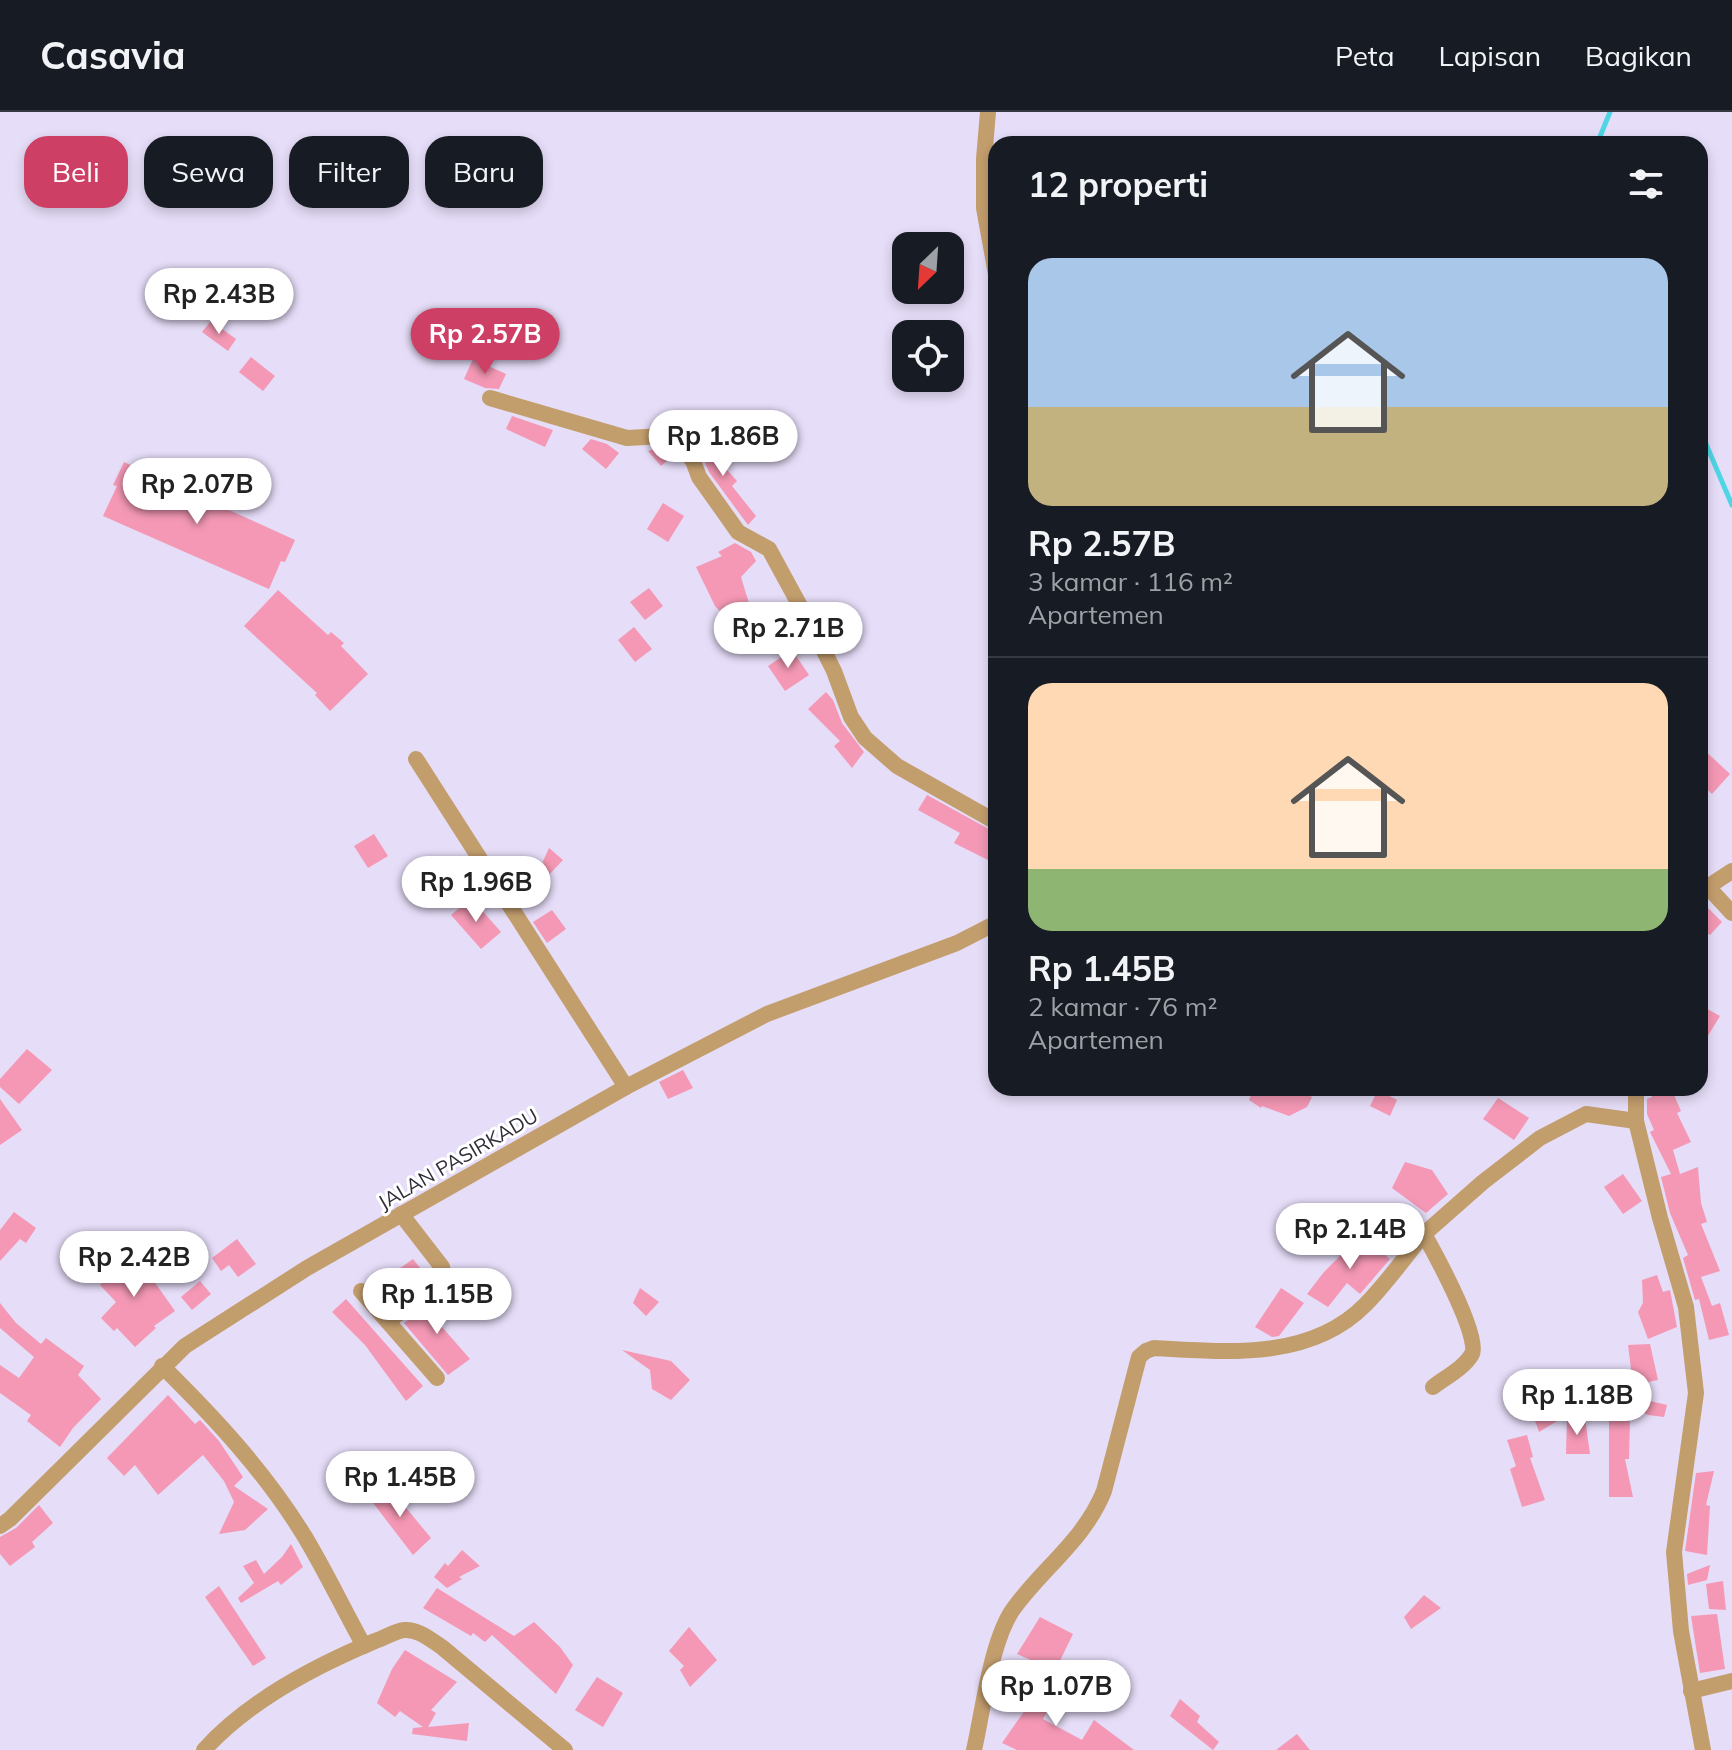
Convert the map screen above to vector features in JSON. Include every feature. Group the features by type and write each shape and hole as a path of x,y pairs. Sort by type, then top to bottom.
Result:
{"street":[{"path":"988,112 984,208 988,230"},
{"path":"490,398 627,438 663,436 680,443 693,461 699,477 738,532 769,549 834,671 851,717 865,738 897,766 988,817"},
{"path":"416,759 626,1087"},
{"path":"1708,886 1732,871"},
{"path":"1708,893 1732,913"},
{"name":"JALAN PASIRKADU","path":"0,1526 185,1346 307,1268 626,1087 767,1014 957,943 988,927"},
{"path":"1636,1096 1636,1121 1686,1307 1696,1393 1674,1552 1681,1631 1703,1750"},
{"path":"974,1750 1001,1631 1013,1609 1084,1529 1097,1509 1139,1357 1154,1348 1258,1351 1315,1337 1337,1327 1364,1307 1424,1234 1483,1182 1540,1138 1586,1114 1636,1121"},
{"path":"388,1321 439,1285 444,1276 442,1267 401,1214"},
{"path":"1424,1234 1449,1281 1474,1342 1472,1353 1464,1363 1433,1387"},
{"path":"361,1291 437,1378"},
{"path":"162,1366 212,1415 275,1494 304,1535 364,1646"},
{"path":"204,1750 222,1730 322,1665 404,1630 422,1633 443,1648 565,1750"},
{"path":"1691,1691 1732,1681"}],"building":[{"path":"211,321 236,339 228,351 202,332"},
{"path":"251,357 275,376 263,391 239,372"},
{"path":"473,359 506,374 499,389 485,388 464,379"},
{"path":"512,416 553,430 545,447 506,429"},
{"path":"703,433 719,461 737,481 732,486 756,516 748,525 709,472 691,439"},
{"path":"591,439 607,444 619,453 606,469 582,449"},
{"path":"661,447 675,454 661,466 648,451"},
{"path":"124,462 295,540 285,562 281,561 269,589 103,516"},
{"path":"663,503 684,516 668,542 647,529"},
{"path":"735,543 751,552 756,561 741,577 755,623 761,620 773,634 765,643 737,616 730,621 715,606 696,567 722,556 718,552"},
{"path":"649,588 663,606 645,620 630,602"},
{"path":"278,590 328,635 331,632 344,643 341,646 368,674 330,711 315,695 317,693 244,626"},
{"path":"634,627 652,649 635,662 618,640"},
{"path":"792,650 809,675 785,691 768,666"},
{"path":"826,692 833,700 842,723 864,752 852,768 834,746 840,741 808,709"},
{"path":"1708,753 1730,774 1712,794 1708,790"},
{"path":"927,795 988,829 988,860 954,843 960,833 918,810"},
{"path":"374,834 388,856 368,868 354,846"},
{"path":"549,848 563,860 530,895 528,894"},
{"path":"471,898 501,932 481,949 451,915"},
{"path":"1708,908 1722,922 1708,934"},
{"path":"552,910 566,929 547,943 533,922"},
{"path":"1708,1009 1720,1016 1708,1036"},
{"path":"27,1049 52,1070 19,1104 0,1087 0,1079"},
{"path":"683,1070 693,1088 668,1099 659,1082"},
{"path":"1251,1096 1312,1097 1307,1107 1289,1116 1261,1108 1249,1100"},
{"path":"1375,1096 1389,1096 1397,1100 1390,1116 1370,1106"},
{"path":"1674,1096 1681,1111 1677,1113 1691,1142 1673,1150 1680,1174 1698,1167 1701,1203 1707,1222 1701,1224 1720,1271 1701,1277 1712,1306 1720,1303 1729,1335 1709,1340 1699,1299 1695,1300 1683,1258 1688,1255 1670,1213 1661,1177 1671,1174 1650,1132 1654,1130 1647,1114 1647,1099"},
{"path":"1498,1098 1529,1118 1514,1140 1483,1119"},
{"path":"0,1099 22,1130 0,1145"},
{"path":"1405,1162 1432,1170 1448,1194 1426,1213 1392,1188"},
{"path":"1623,1174 1642,1201 1623,1214 1604,1187"},
{"path":"14,1212 36,1228 26,1243 20,1239 0,1261 0,1230"},
{"path":"1358,1232 1390,1259 1360,1294 1347,1283 1328,1307 1307,1294 1324,1272 1343,1253 1345,1255"},
{"path":"237,1239 256,1264 238,1277 229,1265 221,1271 212,1258"},
{"path":"129,1246 175,1311 154,1326 156,1328 135,1347 117,1328 114,1331 101,1318 116,1302 100,1285 118,1268 111,1258"},
{"path":"413,1259 429,1279 391,1305 375,1286"},
{"path":"1657,1275 1663,1292 1670,1290 1677,1327 1648,1339 1638,1312 1643,1303 1642,1280"},
{"path":"200,1281 211,1294 192,1310 181,1297"},
{"path":"640,1288 659,1302 646,1316 633,1303"},
{"path":"1281,1288 1304,1303 1279,1336 1272,1337 1255,1327"},
{"path":"445,1294 452,1302 435,1319 470,1359 448,1375 404,1323"},
{"path":"346,1299 423,1386 406,1401 365,1345 332,1312"},
{"path":"0,1303 16,1323 41,1344 46,1338 84,1366 78,1375 101,1399 73,1428 60,1447 27,1421 31,1415 0,1393 0,1365 19,1378 34,1357 0,1328"},
{"path":"1650,1344 1658,1380 1633,1385 1628,1345"},
{"path":"622,1350 671,1361 690,1380 671,1400 652,1389 650,1370"},
{"path":"1616,1393 1667,1405 1664,1417 1648,1415 1614,1399"},
{"path":"168,1395 195,1424 200,1420 219,1441 243,1477 234,1486 268,1509 245,1530 219,1534 234,1502 224,1481 203,1455 158,1495 135,1465 124,1476 107,1458"},
{"path":"1551,1396 1567,1415 1539,1432 1533,1415 1540,1404"},
{"path":"1585,1418 1590,1454 1566,1454 1567,1419"},
{"path":"1609,1419 1630,1421 1629,1459 1625,1459 1633,1497 1609,1497"},
{"path":"1527,1435 1533,1457 1530,1458 1545,1500 1522,1507 1510,1469 1516,1466 1507,1440"},
{"path":"1714,1471 1706,1505 1710,1506 1707,1555 1685,1551 1696,1473"},
{"path":"388,1486 431,1538 413,1555 367,1495"},
{"path":"39,1505 53,1523 32,1542 35,1547 10,1566 0,1554 0,1537 16,1528"},
{"path":"291,1544 303,1567 281,1585 278,1581 241,1603 238,1598 254,1583 243,1566 256,1560 264,1574"},
{"path":"462,1550 480,1566 459,1577 462,1579 447,1588 434,1577 445,1563 448,1566"},
{"path":"1710,1565 1707,1580 1688,1585 1687,1574"},
{"path":"1723,1581 1726,1610 1709,1609 1706,1584"},
{"path":"219,1586 266,1658 253,1666 205,1597"},
{"path":"437,1588 514,1636 534,1622 560,1647 573,1665 556,1694 492,1635 485,1642 423,1608"},
{"path":"1424,1595 1441,1608 1411,1629 1404,1617"},
{"path":"1717,1614 1725,1669 1700,1673 1691,1616"},
{"path":"1040,1617 1073,1634 1055,1671 1017,1654"},
{"path":"689,1627 717,1660 690,1687 680,1670 684,1666 669,1651"},
{"path":"405,1650 457,1682 431,1710 436,1713 428,1727 469,1723 467,1741 412,1734 413,1728 423,1727 400,1711 395,1717 377,1703 392,1669"},
{"path":"1046,1672 1062,1679 1043,1719 1082,1740 1094,1720 1134,1750 1017,1750 1002,1743 1025,1710 1028,1712"},
{"path":"597,1677 623,1693 603,1727 575,1710"},
{"path":"1180,1699 1200,1716 1197,1722 1219,1742 1213,1750 1170,1716"},
{"path":"1297,1734 1310,1750 1276,1750"}],"waterway":[{"path":"1600,136 1610,112"},
{"path":"1708,449 1732,505"}]}
